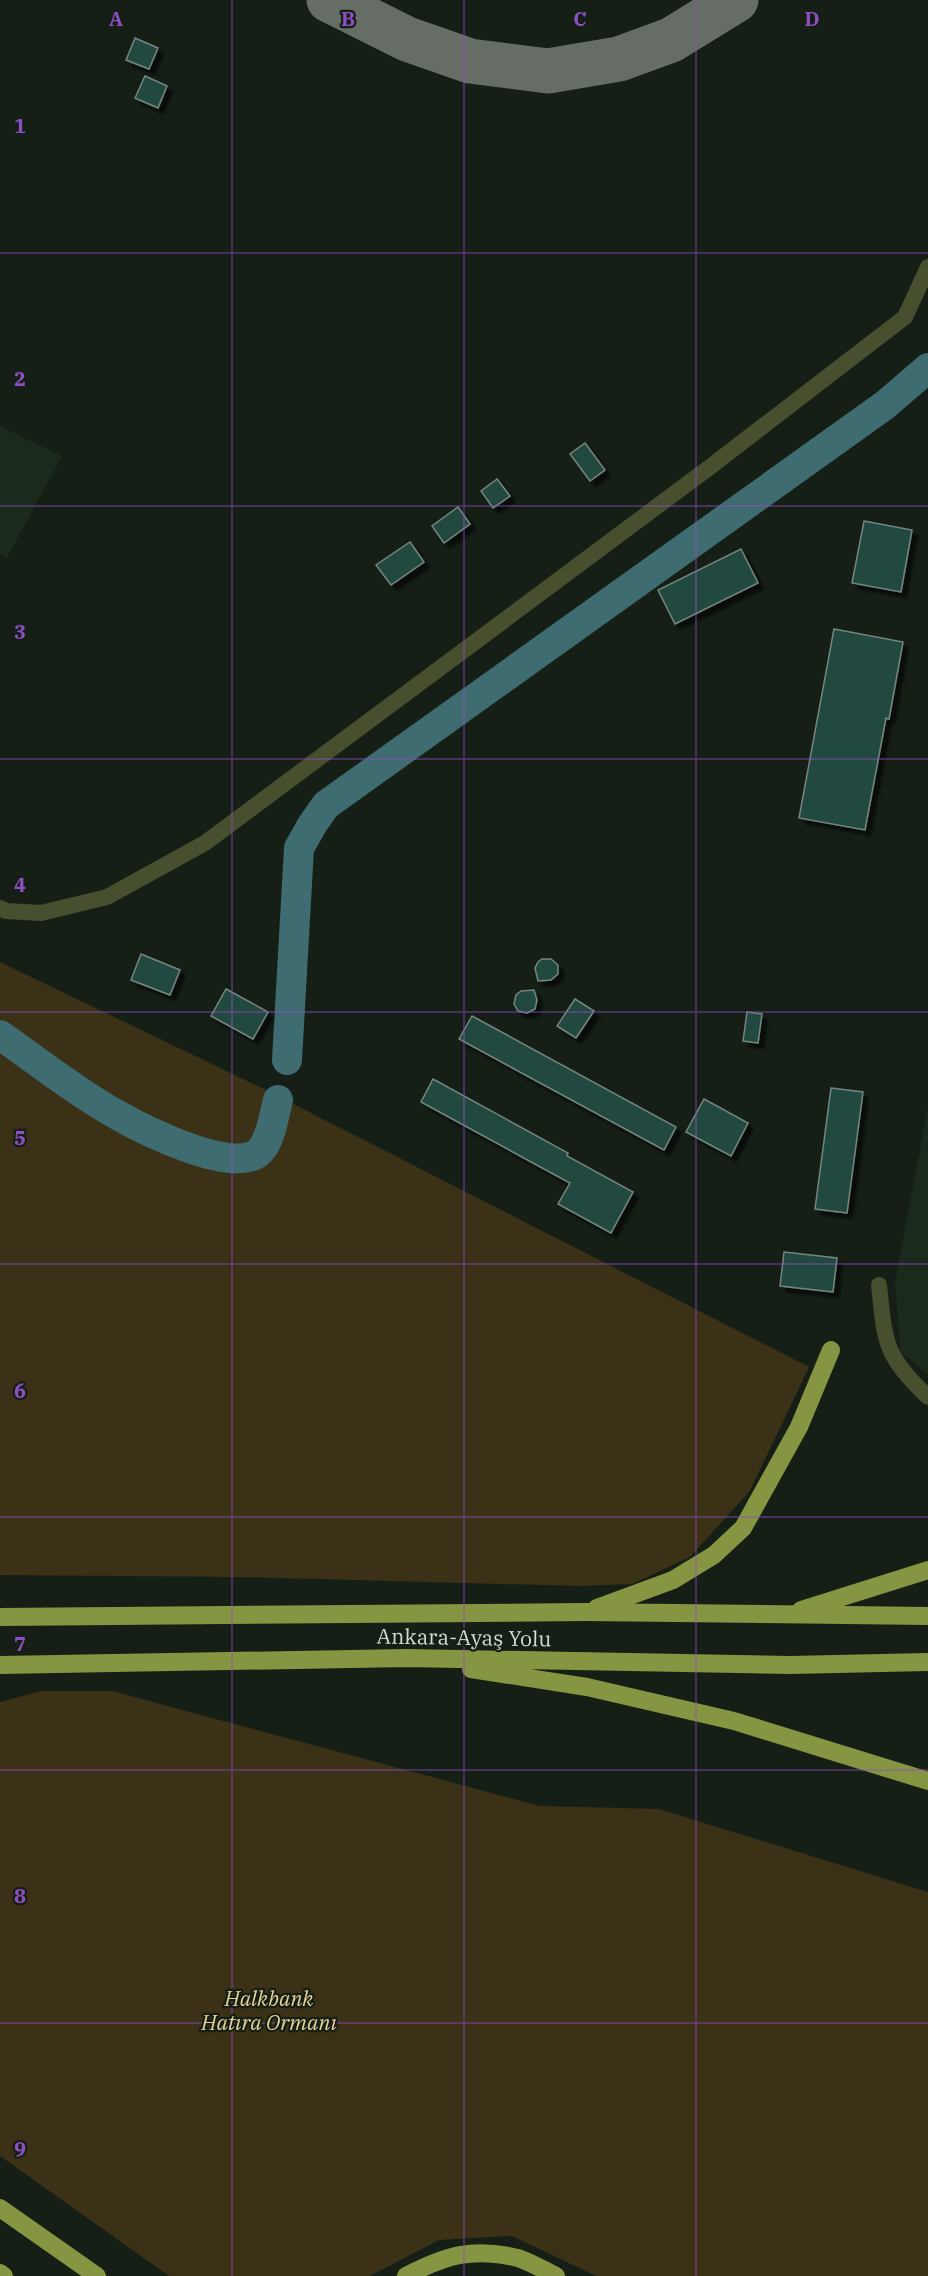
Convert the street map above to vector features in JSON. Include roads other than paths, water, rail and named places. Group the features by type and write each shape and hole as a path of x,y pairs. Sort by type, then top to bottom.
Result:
{"highway":[{"path":"586,1612 673,1580 714,1555 743,1528 799,1427 831,1350"},
{"path":"782,1615 928,1570"},
{"path":"0,1606 120,1615"},
{"name":"Ankara-Ayaş Yolu","path":"0,1617 586,1612 928,1616"},
{"path":"407,1658 587,1687 682,1708 773,1732 928,1781"},
{"name":"Ankara-Ayaş Yolu","path":"0,1665 407,1658 790,1665 928,1662"},
{"path":"0,1673 69,1665"},
{"path":"0,2208 97,2276"},
{"path":"406,2276 436,2261 473,2252 519,2259 555,2276"},
{"path":"0,2273 4,2276"}],"street":[{"path":"0,908 6,911 41,913 107,897 205,843 710,467 905,316 928,267"},
{"path":"879,1285 884,1332 891,1355 904,1374 928,1397"}],"waterway":[{"path":"287,1060 299,848 326,805 885,405 928,368"},
{"path":"0,1035 71,1086 114,1113 165,1138 210,1154 230,1158 248,1157 260,1151 269,1134 278,1100"}],"park label":[{"name":"Halkbank Hatıra Ormanı","path":"269,2010"}]}
